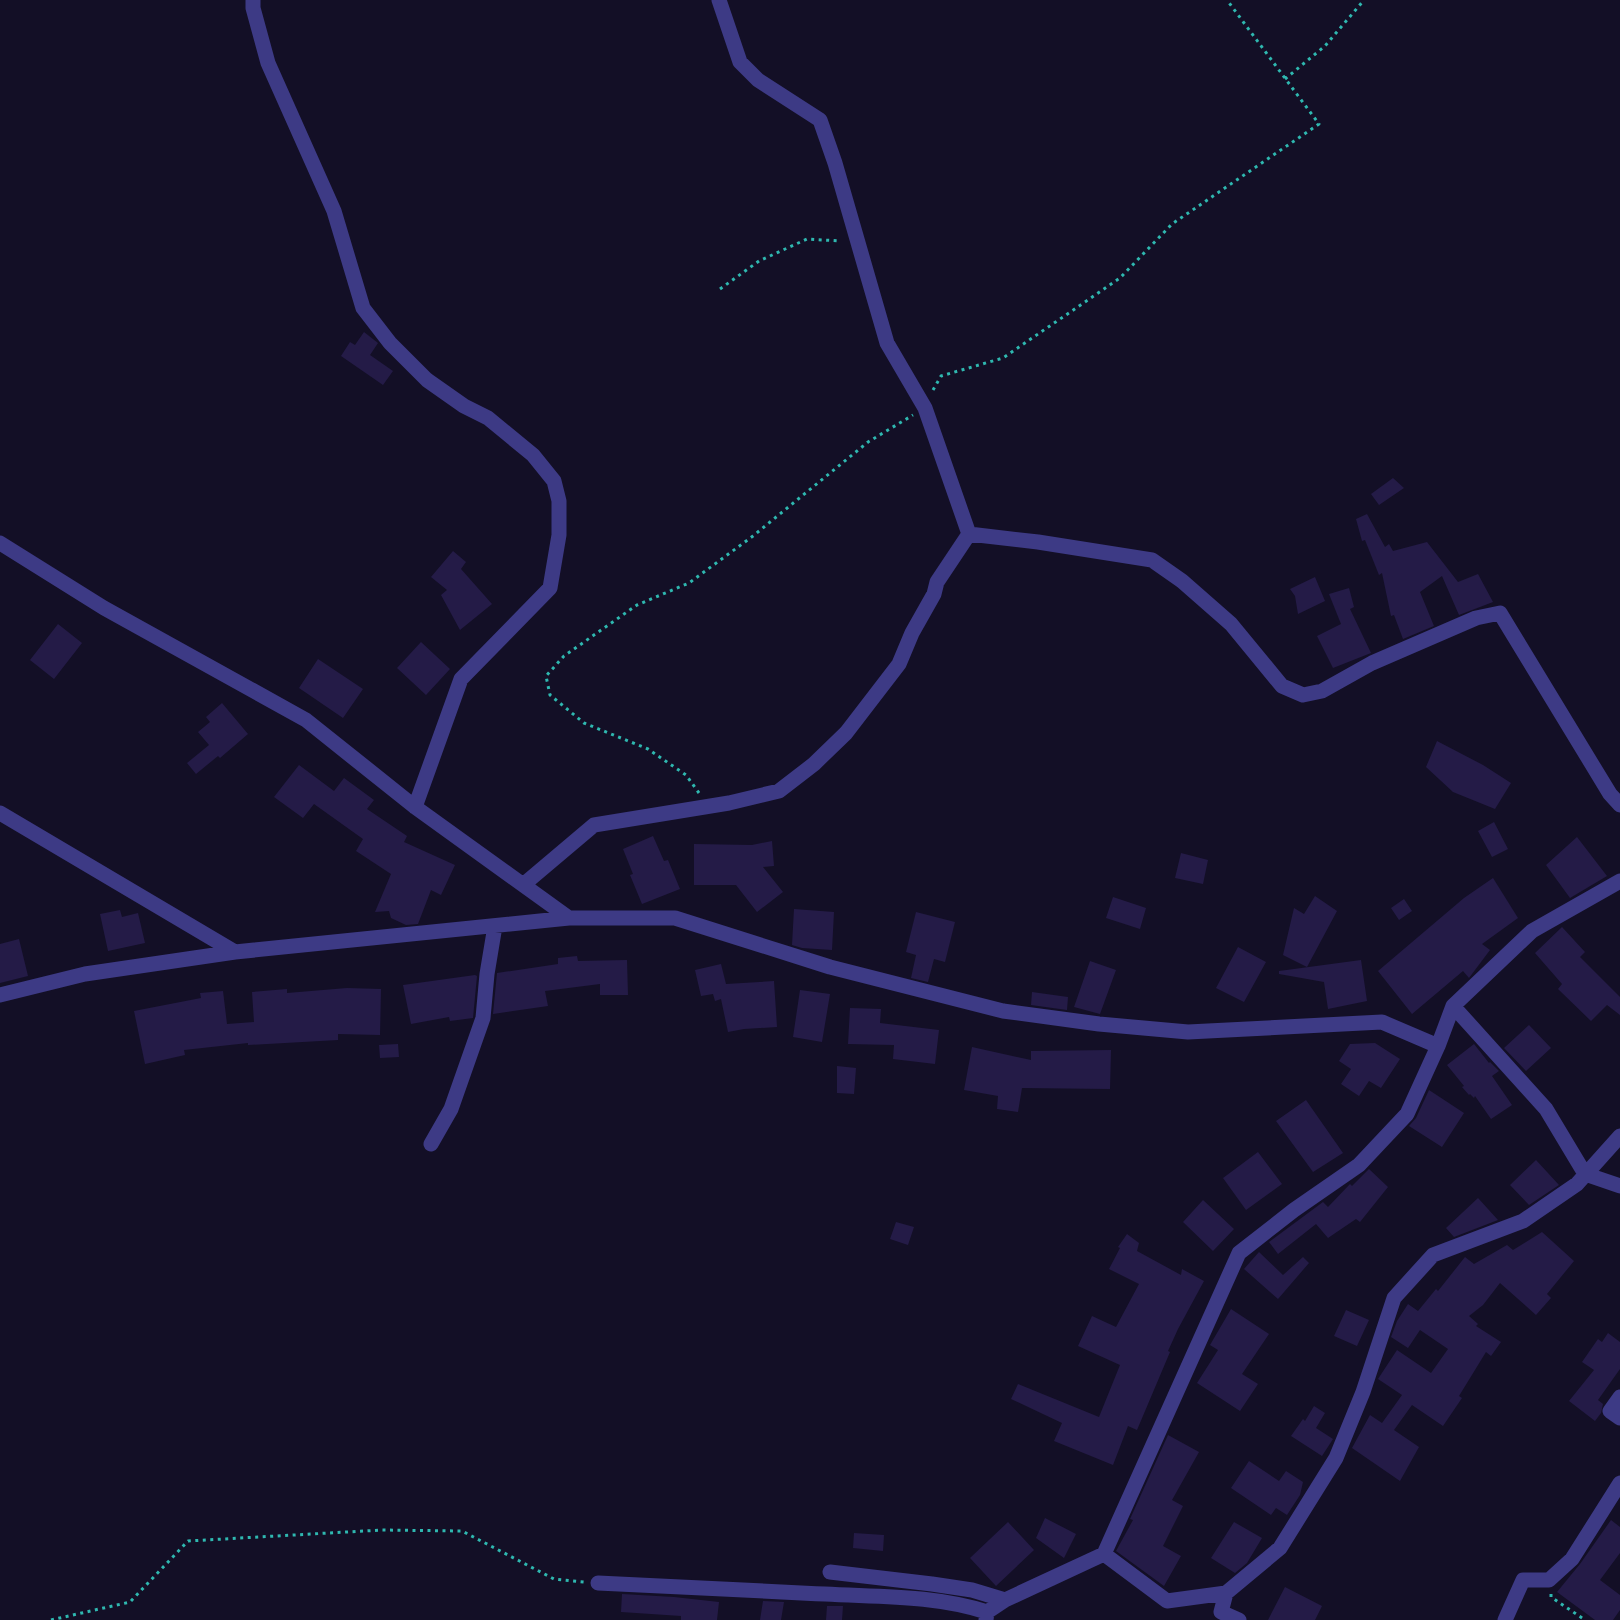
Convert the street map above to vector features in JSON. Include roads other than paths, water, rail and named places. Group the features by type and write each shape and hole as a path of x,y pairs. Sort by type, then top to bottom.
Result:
{"street":[{"path":"253,0 253,8 268,63 334,211 363,308 390,344 427,380 464,406 488,418 533,455 554,481 559,501 559,535 550,588 461,679 415,807"},
{"path":"719,0 740,62 758,80 820,120 835,163 887,343 925,408 969,534"},
{"path":"523,885 594,825 709,807 779,791 814,765 846,733 899,664 912,633 934,594 937,582 969,534"},
{"path":"969,534 1152,560 1182,581 1231,624 1282,686 1303,695 1322,691 1372,663 1476,618 1500,613 1610,794 1620,805"},
{"path":"0,543 104,608 306,720 415,807 569,918"},
{"path":"0,813 235,952"},
{"path":"598,1583 910,1596 962,1604 986,1616 1005,1600 1104,1554 1239,1253 1294,1210 1359,1165 1407,1114 1438,1046 1453,1006 1532,931 1620,881"},
{"path":"0,995 85,974 235,952 569,918 675,918 830,967 1003,1011 1099,1024 1188,1032 1382,1022 1438,1046"},
{"path":"431,1144 451,1109 483,1018 495,926"},
{"path":"1453,1006 1546,1109 1585,1174 1620,1186"},
{"path":"1104,1554 1167,1601 1226,1593 1280,1548 1336,1458 1362,1392 1394,1298 1433,1255 1523,1221 1577,1184 1620,1136"},
{"path":"1620,1396 1610,1411 1620,1418"},
{"path":"1505,1620 1523,1580 1549,1580 1572,1559 1620,1483"},
{"path":"830,1572 972,1590 1005,1600"},
{"path":"1226,1593 1221,1612 1239,1620"}]}
